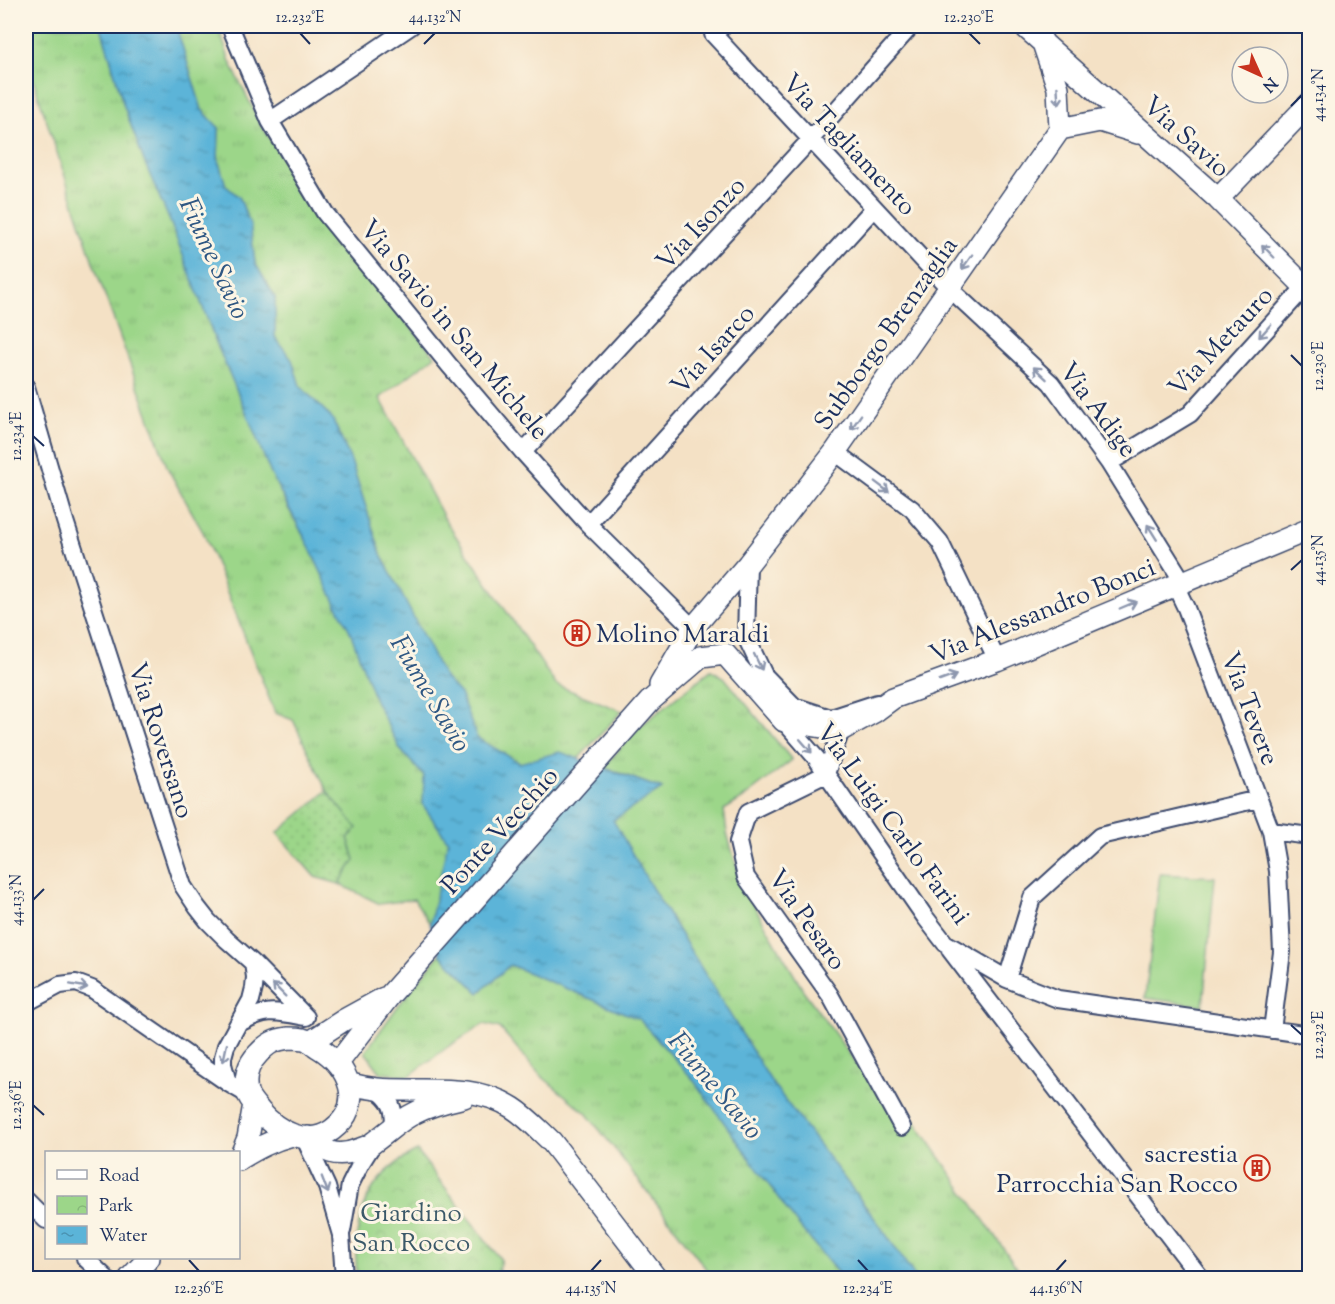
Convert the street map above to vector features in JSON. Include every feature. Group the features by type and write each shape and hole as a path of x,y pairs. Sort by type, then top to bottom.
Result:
{"street":[{"name":"Via Savio in San Michele","path":"230,26 270,121 325,213 523,452 588,524 693,628"},
{"path":"270,121 411,26"},
{"name":"Via Isonzo","path":"523,452 810,140 911,26"},
{"name":"Via Savio","path":"1024,26 1218,199 1307,290"},
{"name":"Via Tagliamento","path":"718,30 810,140 949,288"},
{"path":"1042,40 1058,88 1060,129 1100,122 1144,134"},
{"path":"1218,199 1310,103"},
{"name":"Subborgo Brenzaglia","path":"748,564 835,452 1060,129"},
{"name":"Via Isarco","path":"588,524 874,208"},
{"name":"Via Adige","path":"949,288 1051,383 1110,463 1179,583"},
{"name":"Via Metauro","path":"1110,463 1190,414 1307,290"},
{"name":"Via Roversano","path":"26,387 65,521 183,886 208,921 306,1017"},
{"path":"835,452 912,509 940,542 997,660"},
{"name":"Via Alessandro Bonci","path":"840,730 874,712 893,698 997,660 1179,583 1308,533"},
{"path":"650,701 693,628 748,564"},
{"path":"748,564 746,637 764,675 794,706 831,718 893,698"},
{"name":"Via Tevere","path":"1179,583 1186,608 1270,831 1278,872 1282,952 1272,1030"},
{"name":"Via Luigi Carlo Farini","path":"650,701 701,657 725,654 817,759 945,943 1007,979 1058,999 1310,1035"},
{"name":"Ponte Vecchio","path":"338,1063 390,995 650,701"},
{"name":"Via Luigi Carlo Farini","path":"784,721 840,730"},
{"path":"826,774 840,730"},
{"name":"Via Pesaro","path":"826,774 748,812 738,842 746,877 830,995 902,1127"},
{"path":"1007,979 1032,898 1100,836 1258,799"},
{"path":"1270,831 1310,836"},
{"path":"945,943 1202,1278"},
{"path":"228,1083 223,1064 226,1046 251,1000 255,977 253,963"},
{"path":"26,1004 60,985 76,983 92,989 251,1099 267,1120 280,1129 301,1136 327,1152 340,1154 373,1144"},
{"name":"Ponte Vecchio","path":"306,1040 390,995"},
{"path":"238,1024 258,1014 277,1011 306,1017 306,1040"},
{"path":"240,1158 248,1138 251,1099 246,1082 248,1069 253,1060 264,1047 276,1040 289,1038 306,1040 328,1053 338,1063 350,1084 351,1098 343,1121 326,1134 317,1137 275,1139 240,1159"},
{"path":"350,1084 376,1089 440,1090 479,1094 494,1098 513,1108 551,1141 656,1278"},
{"path":"376,1089 386,1096 391,1106 395,1116 393,1126"},
{"path":"341,1235 350,1185 373,1144 393,1126 414,1113 479,1094"},
{"path":"301,1136 327,1186 341,1235 344,1278"},
{"path":"26,1200 45,1219"},
{"path":"87,1259 106,1278"},
{"path":"130,1278 147,1259"}],"green space":[{"path":"26,26 101,26 124,106 144,161 271,474 350,631 375,700 400,749 424,776 423,805 448,841 430,924 414,899 380,904 339,884 355,860 348,838 356,828 327,791 293,720 275,713 204,534 168,469 94,265 26,58"},
{"path":"176,26 218,26 230,62 260,123 318,216 435,356 380,398 447,523 556,685 622,711 578,759 560,752 520,763 477,738 460,694 444,677 381,554 351,461 332,418 300,386 292,360 275,337 275,297 255,263 250,224 239,197 226,186 218,160 219,128 202,110"},
{"path":"711,670 724,677 792,760 742,799 724,810 727,833 742,885 803,990 894,1115 905,1107 1024,1278 916,1278 878,1223 772,1083 652,888 613,820 662,789 604,767 638,728"},
{"path":"327,791 357,828 348,838 355,860 339,884 315,877 277,833"},
{"path":"1160,874 1215,877 1203,1006 1145,998"},
{"path":"440,954 479,993 510,965 639,1019 692,1078 795,1221 842,1278 713,1278 586,1113 540,1075 500,1028 484,1024 449,1046 409,1076 381,1073 365,1052"},
{"name":"Giardino San Rocco","path":"417,1151 501,1260 498,1270 505,1278 357,1278 357,1239 365,1204 373,1188 384,1174"}],"water":[{"name":"Fiume Savio","path":"101,26 176,26 202,110 219,128 218,160 226,186 239,197 250,224 255,263 275,297 275,337 292,360 300,386 332,418 351,461 381,554 444,677 460,694 477,738 520,763 560,752 662,789 613,820 652,888 772,1083 878,1223 916,1278 842,1278 795,1221 692,1078 639,1019 510,965 479,993 440,954 430,924 448,841 423,805 424,776 400,749 375,700 350,631 271,474 144,161 124,106"}],"place":[{"name":"Molino Maraldi","path":"577,633"},
{"name":"sacrestia Parrocchia San Rocco","path":"1257,1168"}]}
